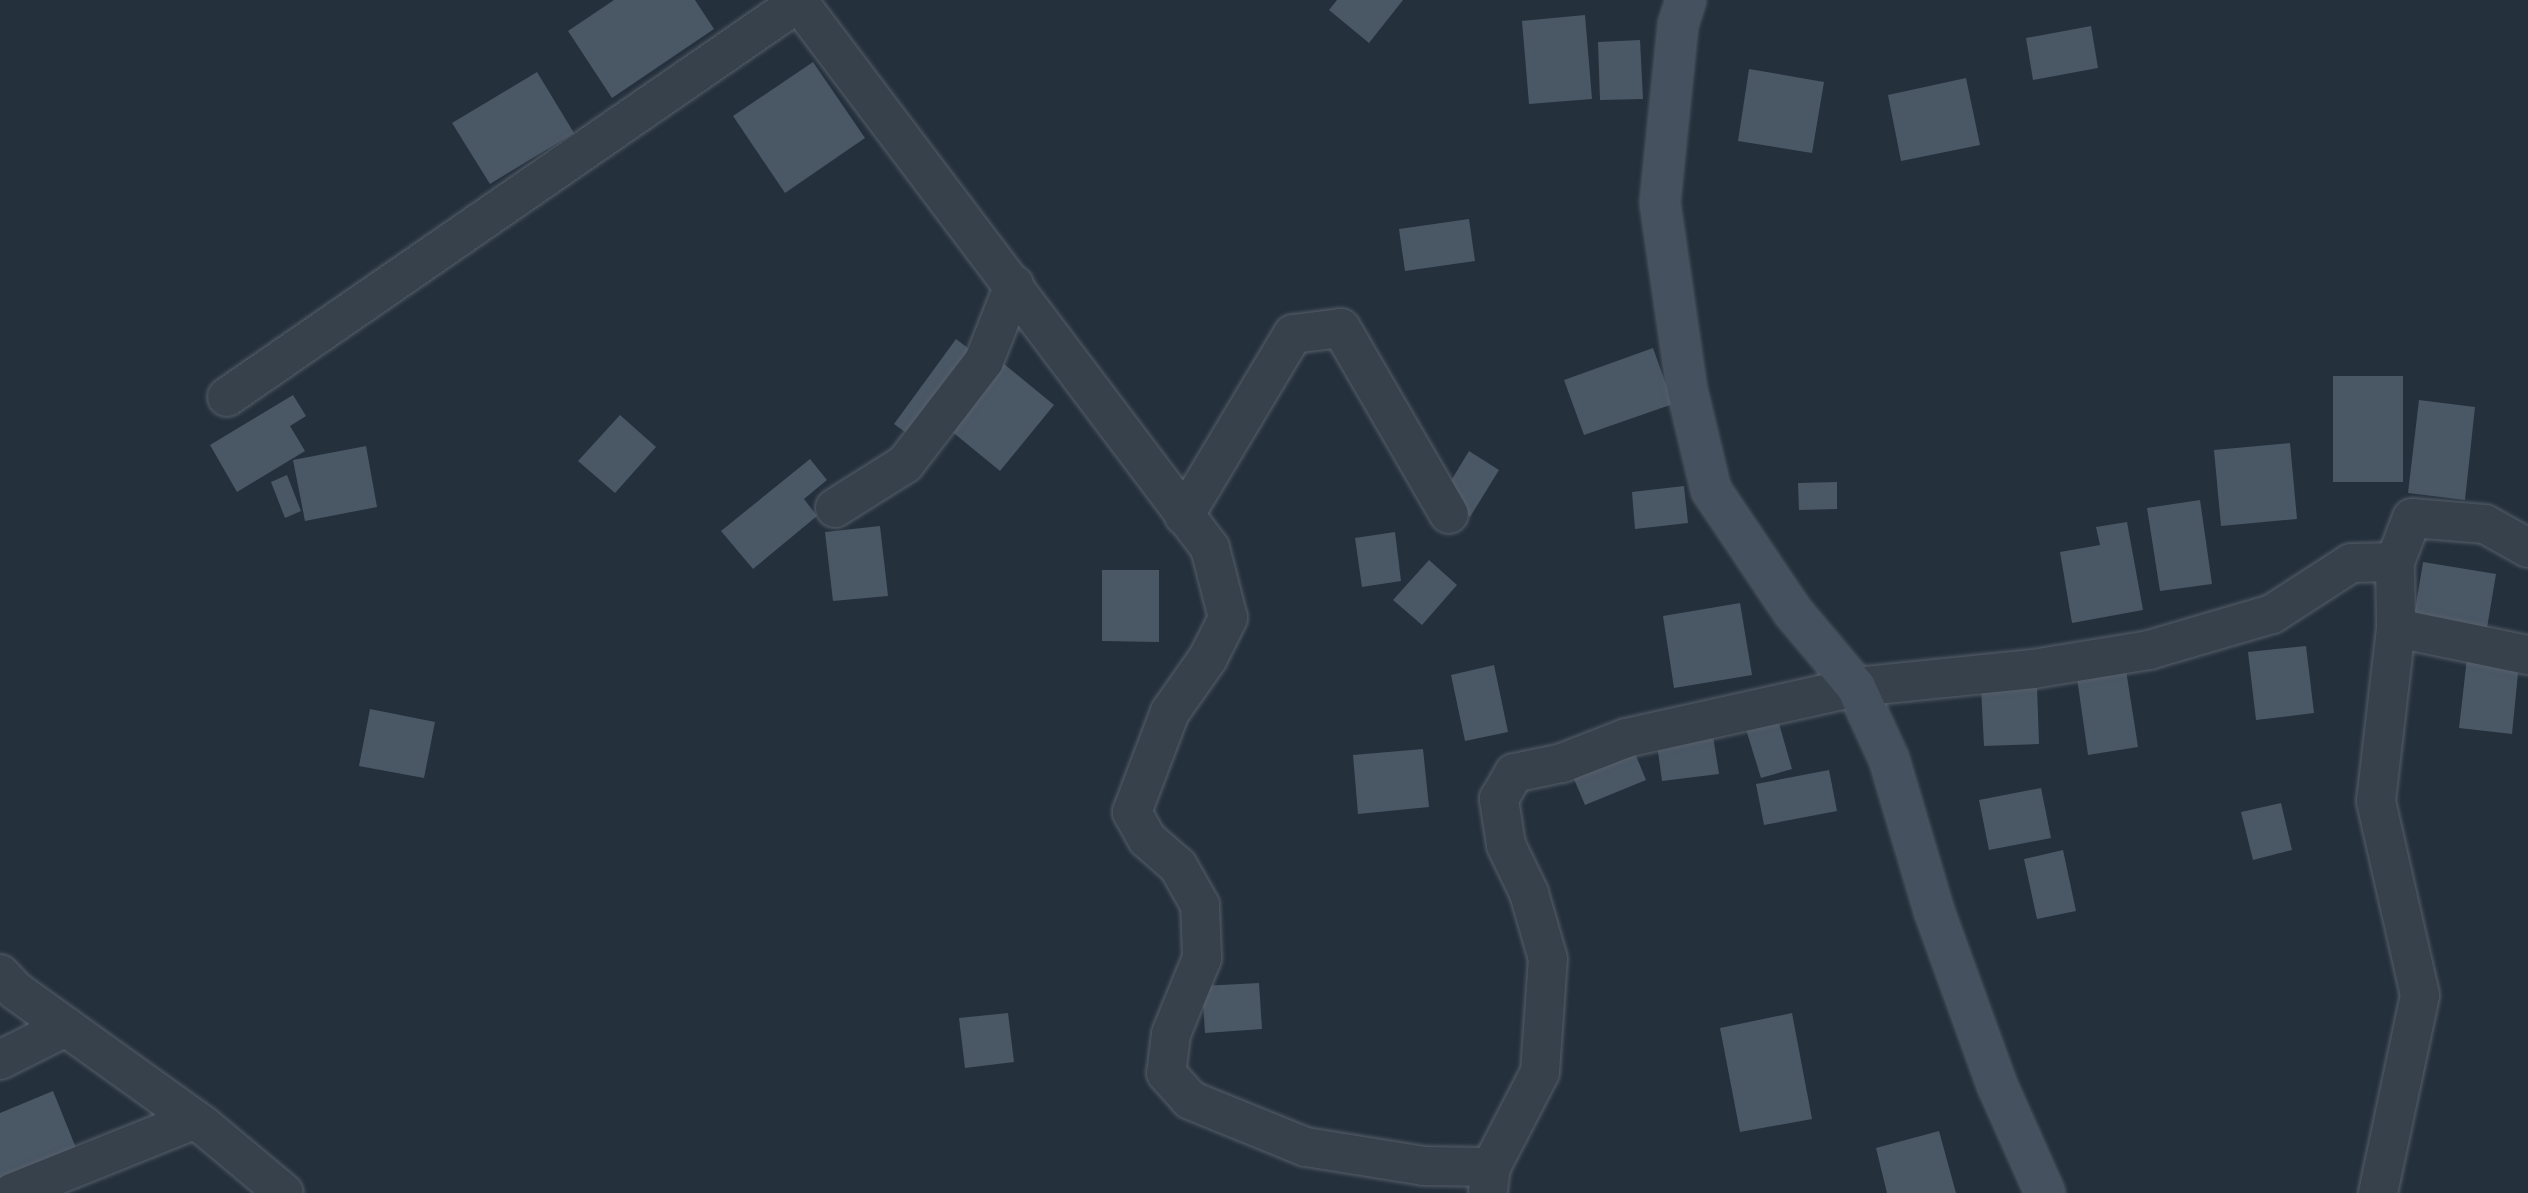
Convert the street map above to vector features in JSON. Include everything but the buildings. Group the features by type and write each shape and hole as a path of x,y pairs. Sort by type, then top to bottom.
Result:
{"main road":[{"path":"1686,0 1678,25 1660,203 1697,435 1711,490 1793,612 1856,687 1889,759 1934,911 1997,1085 2045,1193"}],"street":[{"path":"227,397 798,1 1210,548 1228,618 1208,658 1170,712 1132,812 1147,839 1178,866 1200,905 1202,958 1171,1034 1166,1073 1190,1100 1306,1147 1424,1166 1489,1180 1540,1072 1548,959 1529,893 1506,845 1499,799 1514,773 1562,763 1626,738 1856,687 2033,669 2149,650 2272,614 2351,563 2395,562"},
{"path":"835,508 905,464 984,361 1014,285"},
{"path":"1184,516 1293,334 1341,328 1449,514"},
{"path":"2378,1193 2420,995 2376,801 2396,628 2395,562 2412,518 2485,524 2528,548"},
{"path":"2396,628 2528,655"},
{"path":"0,974 66,1027 194,1120 272,1190"},
{"path":"0,1060 66,1027"},
{"path":"12,1193 194,1120"}]}
